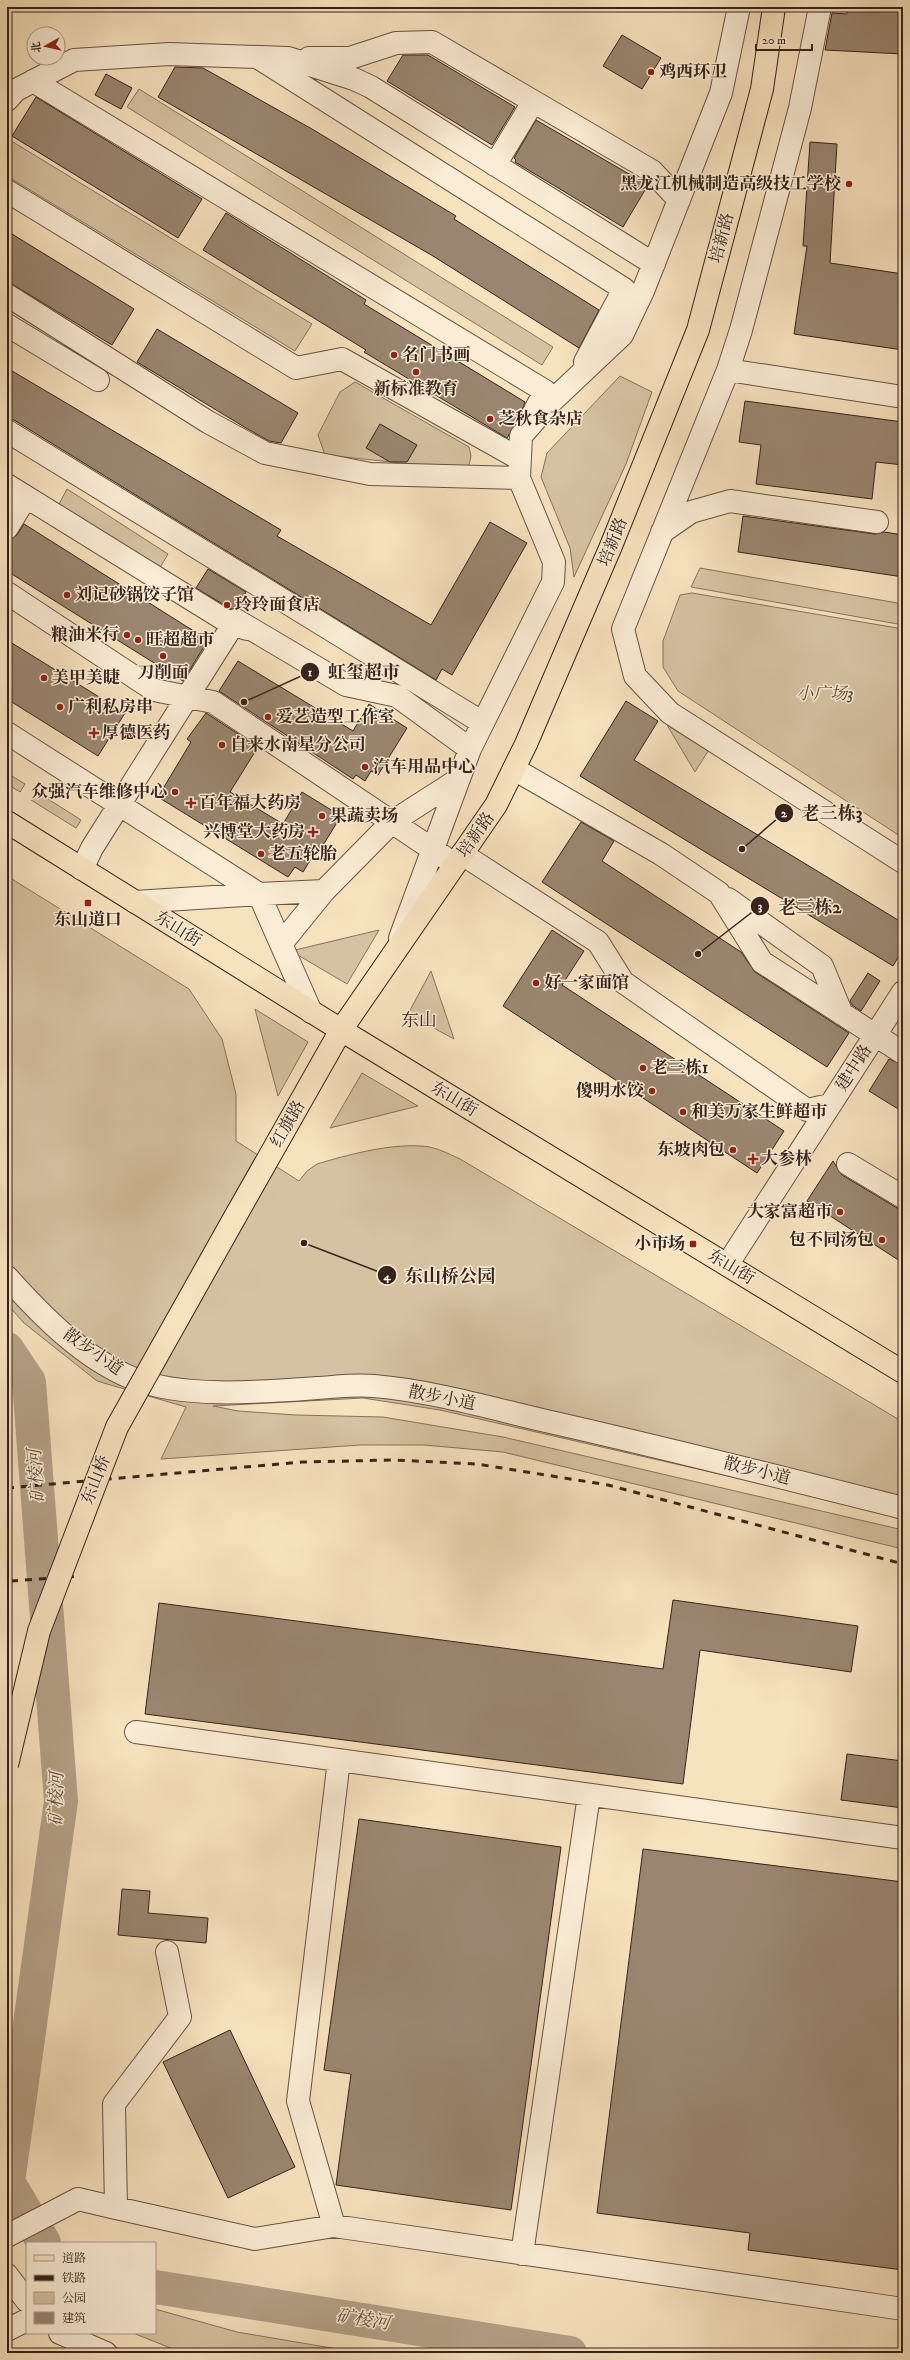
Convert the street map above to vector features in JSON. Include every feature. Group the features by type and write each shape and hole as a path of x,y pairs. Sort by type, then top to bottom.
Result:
{"main road":[{"name":"培新路","path":"341,1030 496,805 514,769 611,546 698,330 762,89 774,7"},
{"name":"东山街","path":"7,822 311,1012 903,1372"},
{"name":"红旗路","path":"235,1217 341,1030"},
{"name":"东山桥","path":"7,1764 39,1631 116,1426 235,1217"}],"street":[{"path":"521,436 551,402 622,335 654,264 721,93 739,7"},
{"path":"820,7 800,108 741,330 728,370 623,628 635,676 670,713 903,862"},
{"path":"7,100 16,90 74,60 169,54 288,58 350,58 396,43 432,42 652,171 679,200"},
{"path":"257,57 624,289 578,376"},
{"path":"288,58 360,82 654,264"},
{"path":"33,81 545,391 521,436 519,468 554,562 553,582 470,749 395,952"},
{"path":"495,165 533,102"},
{"path":"7,190 296,368 342,359 519,468"},
{"path":"7,295 208,422 265,453 370,474 519,468"},
{"path":"7,325 98,380"},
{"path":"728,370 903,397"},
{"path":"7,431 483,723"},
{"path":"7,485 233,625 254,630 346,686 397,696 470,749"},
{"path":"7,528 26,497"},
{"path":"662,532 691,512 730,501 877,522"},
{"path":"7,593 154,690 213,702 433,850 459,860 598,942 623,982 807,1110 830,1105"},
{"path":"82,869 92,848 186,697 233,625"},
{"path":"154,690 165,731"},
{"path":"7,733 259,894 311,1012"},
{"path":"514,769 661,854 822,966 842,1014"},
{"path":"281,944 324,891 392,822 459,779"},
{"path":"135,902 324,891"},
{"path":"719,893 762,962 874,1036 903,1053"},
{"name":"建中路","path":"727,1265 903,992"},
{"path":"848,1164 903,1197"},
{"name":"散步小道","path":"7,1277 53,1324 84,1350 104,1364 134,1379 168,1387 205,1392 269,1392 373,1386 429,1395 679,1451 903,1508"},
{"path":"136,1732 903,1838"},
{"path":"334,2226 298,2101 339,1760"},
{"path":"522,2254 589,1795"},
{"path":"116,2208 114,2104 180,2017 167,1952"},
{"path":"7,2236 78,2199 255,2240 334,2226 903,2309"},
{"path":"7,2275 26,2300"},
{"path":"7,2310 26,2319"},
{"path":"7,2330 26,2320"},
{"path":"63,2334 106,2353"}],"green space":[{"path":"139,89 553,347 542,365 127,107"},
{"path":"8,139 312,324 295,351 7,176"},
{"path":"620,376 652,392 626,464 574,577 570,548 541,477 547,453"},
{"path":"355,382 469,447 471,456 469,465 459,469 325,455 318,435 340,392"},
{"path":"67,489 168,554 158,571 58,506"},
{"path":"700,568 903,604 903,625 691,587"},
{"name":"小广场3","path":"692,593 903,629 903,838 678,691 663,667 663,641 680,595"},
{"path":"667,725 708,751 695,772"},
{"path":"7,773 25,784 20,792 7,784"},
{"path":"37,792 81,820 76,828 31,800"},
{"path":"7,876 189,989 222,1039 236,1094 236,1141 299,1181 307,1171 317,1164 381,1148 425,1146 440,1150 460,1159 903,1422 903,1516 440,1410 363,1398 213,1406 238,1411 296,1415 383,1417 503,1437 903,1530 903,1549 503,1452 424,1445 360,1445 161,1459 186,1407 97,1381 24,1323 7,1304"},
{"path":"379,930 347,984 291,951"},
{"path":"431,971 454,1039 408,1014"},
{"path":"255,1009 308,1042 278,1096"},
{"path":"362,1073 418,1106 330,1128"},
{"path":"156,2309 237,2332 361,2353 183,2353 136,2334 156,2334"}],"building":[{"path":"847,7 903,7 903,54 825,50 832,13 847,14"},
{"path":"622,35 661,58 642,89 603,66"},
{"path":"403,55 428,55 515,107 492,145 387,81"},
{"path":"175,67 203,68 312,129 456,216 454,219 599,310 579,348 433,256 158,97"},
{"path":"106,74 132,88 121,109 95,95"},
{"path":"36,97 202,199 178,238 12,136"},
{"path":"536,120 648,185 623,227 515,162 516,160 514,158"},
{"path":"810,142 837,144 830,263 903,274 903,350 794,334 807,246 803,246"},
{"path":"226,213 366,300 364,304 525,402 520,417 507,438 364,352 366,350 203,250"},
{"path":"7,231 134,309 112,345 7,281"},
{"path":"157,329 298,413 281,443 269,441 137,362"},
{"path":"7,368 281,530 277,536 431,625 490,522 527,543 452,675 442,669 436,680 14,420 7,419"},
{"path":"745,401 903,422 903,465 876,462 872,499 756,484 761,445 739,442"},
{"path":"380,424 417,445 407,462 390,462 366,448"},
{"path":"743,516 875,534 884,532 903,535 903,577 738,552"},
{"path":"24,524 208,640 183,681 7,571 7,540 17,535"},
{"path":"208,569 246,592 236,608 231,609 196,588"},
{"path":"7,640 125,713 98,756 7,699"},
{"path":"238,661 353,731 369,704 407,728 378,775 371,771 365,781 356,775 353,779 219,691"},
{"path":"626,701 658,721 634,760 903,923 903,949 893,966 580,776"},
{"path":"206,713 258,747 230,792 283,824 302,792 341,816 317,855 314,854 303,872 295,867 288,877 158,797 191,742 187,739"},
{"path":"581,822 614,841 602,861 741,952 755,972 849,1033 827,1067 542,882"},
{"name":"老三栋1","path":"552,930 584,951 562,985 784,1131 757,1173 503,1006"},
{"path":"868,973 880,981 861,1011 852,1005 850,1001"},
{"path":"889,1059 903,1065 903,1112 869,1091"},
{"path":"833,1161 842,1175 897,1208 903,1209 903,1263 807,1201"},
{"path":"673,1600 858,1626 851,1672 700,1650 683,1784 145,1714 159,1603 663,1669"},
{"path":"847,1754 903,1761 903,1808 841,1800"},
{"path":"359,1819 561,1847 511,2210 336,2185 351,2074 324,2070"},
{"path":"643,1849 903,1882 903,2270 748,2250 750,2233 597,2213"},
{"path":"122,1889 150,1891 148,1913 208,1918 206,1943 118,1935"},
{"path":"230,2030 295,2167 228,2198 163,2062"}],"waterway":[{"name":"矿棱河","path":"7,1349 29,1382 61,1801 8,2182 43,2242"},
{"name":"矿棱河","path":"156,2287 570,2353"}],"railway":[{"path":"7,1488 302,1462 394,1460 477,1464 608,1485 903,1564"},
{"path":"11,1581 80,1576"}],"place":[{"name":"鸡西环卫","path":"651,72"},
{"name":"黑龙江机械制造高级技工学校","path":"849,184"},
{"name":"名门书画","path":"394,355"},
{"name":"新标准教育","path":"416,372"},
{"name":"芝秋食杂店","path":"490,419"},
{"name":"刘记砂锅饺子馆","path":"67,595"},
{"name":"玲玲面食店","path":"227,605"},
{"name":"粮油米行","path":"127,635"},
{"name":"旺超超市","path":"138,640"},
{"name":"刀削面","path":"163,656"},
{"name":"美甲美睫","path":"44,678"},
{"name":"虹玺超市","path":"244,702"},
{"name":"广利私房串","path":"60,707"},
{"name":"爱艺造型工作室","path":"268,717"},
{"name":"厚德医药","path":"94,733"},
{"name":"自来水南星分公司","path":"222,745"},
{"name":"汽车用品中心","path":"365,767"},
{"name":"众强汽车维修中心","path":"175,792"},
{"name":"百年福大药房","path":"191,803"},
{"name":"果蔬卖场","path":"322,816"},
{"name":"兴博堂大药房","path":"313,832"},
{"name":"老三栋3","path":"742,849"},
{"name":"老五轮胎","path":"261,854"},
{"name":"东山道口","path":"88,903"},
{"name":"老三栋2","path":"698,954"},
{"name":"好一家面馆","path":"536,983"},
{"name":"老三栋1","path":"643,1068"},
{"name":"傻明水饺","path":"652,1091"},
{"name":"和美万家生鲜超市","path":"683,1112"},
{"name":"东坡肉包","path":"733,1150"},
{"name":"大参林","path":"753,1159"},
{"name":"大家富超市","path":"840,1212"},
{"name":"包不同汤包","path":"882,1240"},
{"name":"东山桥公园","path":"304,1243"},
{"name":"小市场","path":"693,1244"}],"district":[{"name":"东山","path":"419,1021"}]}
